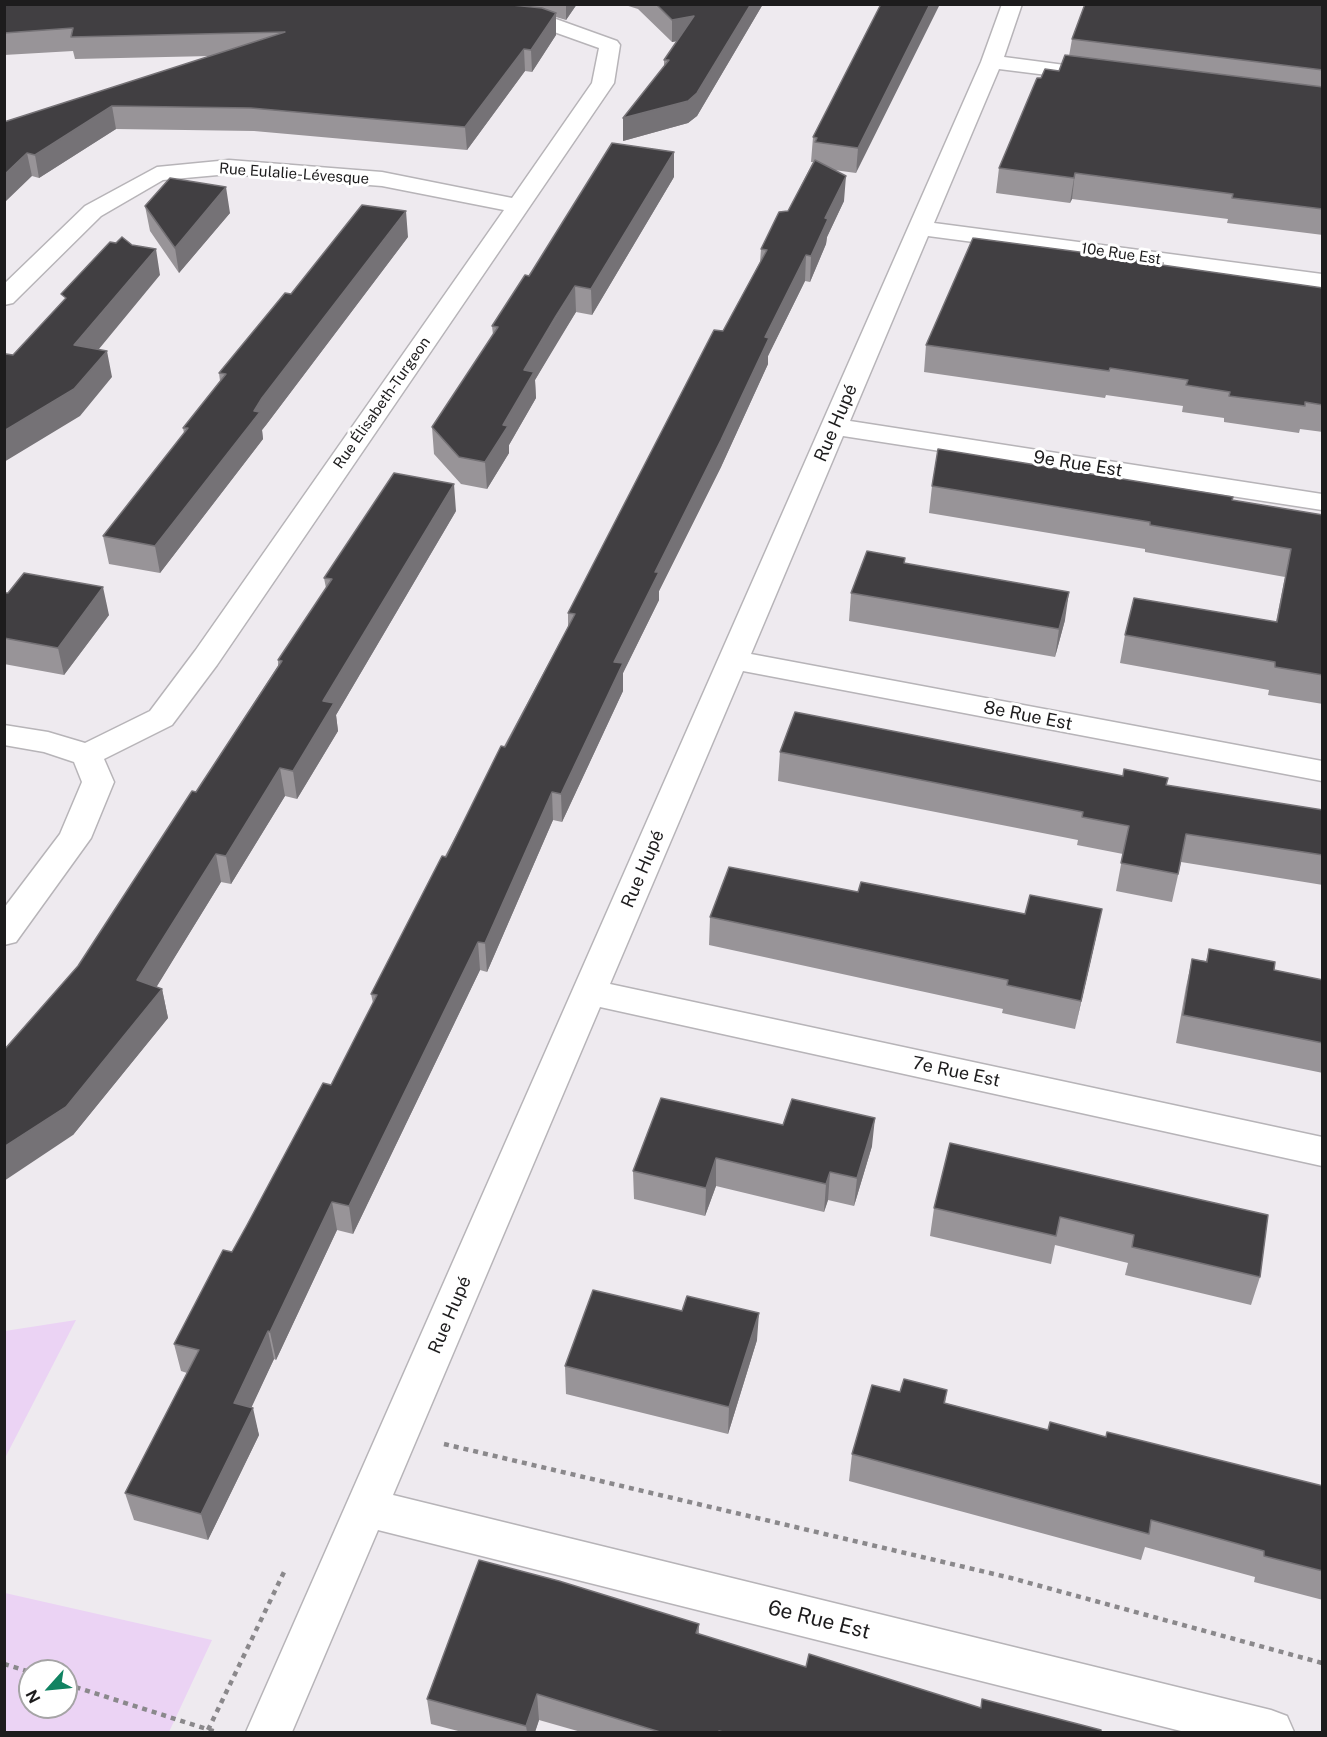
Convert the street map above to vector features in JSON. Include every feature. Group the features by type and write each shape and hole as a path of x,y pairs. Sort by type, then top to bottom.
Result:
{"street":[{"name":"Rue Hupé","path":"269,1732 992,62 1012,4"},
{"name":"Rue Élisabeth-Turgeon","path":"87,755 161,718 206,658 603,83 610,45 546,22 490,17"},
{"path":"992,62 1122,79"},
{"name":"Rue Eulalie-Lévesque","path":"4,298 93,211 157,174 229,166 370,178 519,206"},
{"name":"10e Rue Est","path":"920,228 1323,281"},
{"name":"9e Rue Est","path":"834,427 1323,502"},
{"name":"8e Rue Est","path":"733,660 1323,771"},
{"path":"4,735 48,742 87,755 98,782 75,838 4,933"},
{"name":"7e Rue Est","path":"590,992 1323,1152"},
{"name":"6e Rue Est","path":"367,1508 1271,1732"}],"path":[{"path":"78,1688 216,1732"}],"shaded area":[{"path":"76,1320 5,1458 5,1331"},
{"path":"5,1593 212,1640 169,1732 5,1732"}],"building":[{"path":"4,4 502,4 542,8 556,13 531,50 524,49 465,127 251,108 112,106 35,155 27,153 4,175 4,122 285,32 71,37 73,28 4,33"},
{"path":"656,4 751,4 697,93 688,101 623,118 669,60 664,60 694,16 672,20"},
{"path":"881,4 930,4 858,148 815,142 817,138 813,137"},
{"path":"1085,4 1323,4 1323,70 1072,39"},
{"path":"1065,55 1323,87 1323,209 1232,198 1233,194 1075,173 1074,178 999,168 1037,78 1041,78 1045,69 1059,71"},
{"path":"612,143 674,152 591,289 575,286 556,316 524,370 534,372 503,425 508,426 485,462 459,457 432,427 498,327 492,326 525,275 529,276"},
{"path":"815,160 846,176 825,218 828,219 811,256 806,255 765,337 769,338 655,572 659,572 614,662 623,663 561,794 552,792 485,943 478,942 349,1206 332,1202 270,1332 268,1331 234,1403 253,1408 201,1514 125,1493 199,1350 174,1344 223,1250 232,1252 323,1083 331,1085 377,995 371,994 442,856 446,857 501,746 505,747 575,614 568,613 714,330 723,331 767,250 761,249 779,212 788,211"},
{"path":"170,178 226,187 175,248 145,206"},
{"path":"362,205 406,211 262,398 254,411 260,412 155,546 103,536 188,428 183,428 226,374 219,373 285,293 291,294"},
{"path":"122,237 132,245 156,249 74,345 107,351 74,389 4,431 4,356 13,355 66,298 61,294 110,242 116,243"},
{"path":"973,238 1163,263 1162,265 1323,288 1323,405 1305,402 1305,406 1229,396 1230,392 1186,385 1188,380 926,345"},
{"path":"938,449 1233,497 1232,500 1323,515 1323,675 1275,667 1275,662 1125,635 1134,598 1277,622 1291,549 1150,525 1150,522 932,486"},
{"path":"394,473 454,484 323,701 334,703 293,771 280,768 226,856 216,854 137,980 162,989 66,1107 4,1147 4,1050 78,966 192,791 196,792 282,661 278,660 332,579 324,578"},
{"path":"867,551 905,558 904,563 1069,592 1059,629 851,593"},
{"path":"24,573 103,587 58,648 4,638 4,593 8,593"},
{"path":"795,712 1123,776 1124,769 1168,778 1166,785 1323,810 1323,855 1186,834 1178,874 1121,863 1129,826 1082,817 1083,812 780,752"},
{"path":"729,867 858,892 861,882 1025,914 1030,895 1102,909 1081,1001 1007,985 1008,980 710,917"},
{"path":"1209,949 1275,962 1274,970 1323,980 1323,1043 1183,1015 1192,959 1207,962"},
{"path":"661,1098 783,1125 792,1099 875,1118 857,1178 830,1172 826,1184 716,1158 706,1188 633,1171"},
{"path":"950,1143 1268,1215 1260,1277 1132,1247 1134,1235 1060,1217 1056,1236 934,1208"},
{"path":"593,1290 682,1311 687,1296 759,1313 729,1407 565,1366"},
{"path":"904,1379 947,1390 944,1403 1048,1430 1050,1422 1106,1437 1107,1432 1323,1486 1323,1571 1264,1556 1264,1551 1151,1520 1149,1534 852,1454 872,1385 900,1392"},
{"path":"479,1560 559,1581 699,1624 696,1633 806,1667 809,1654 981,1708 982,1699 1101,1730 1101,1732 660,1732 537,1694 526,1726 427,1699"}]}
